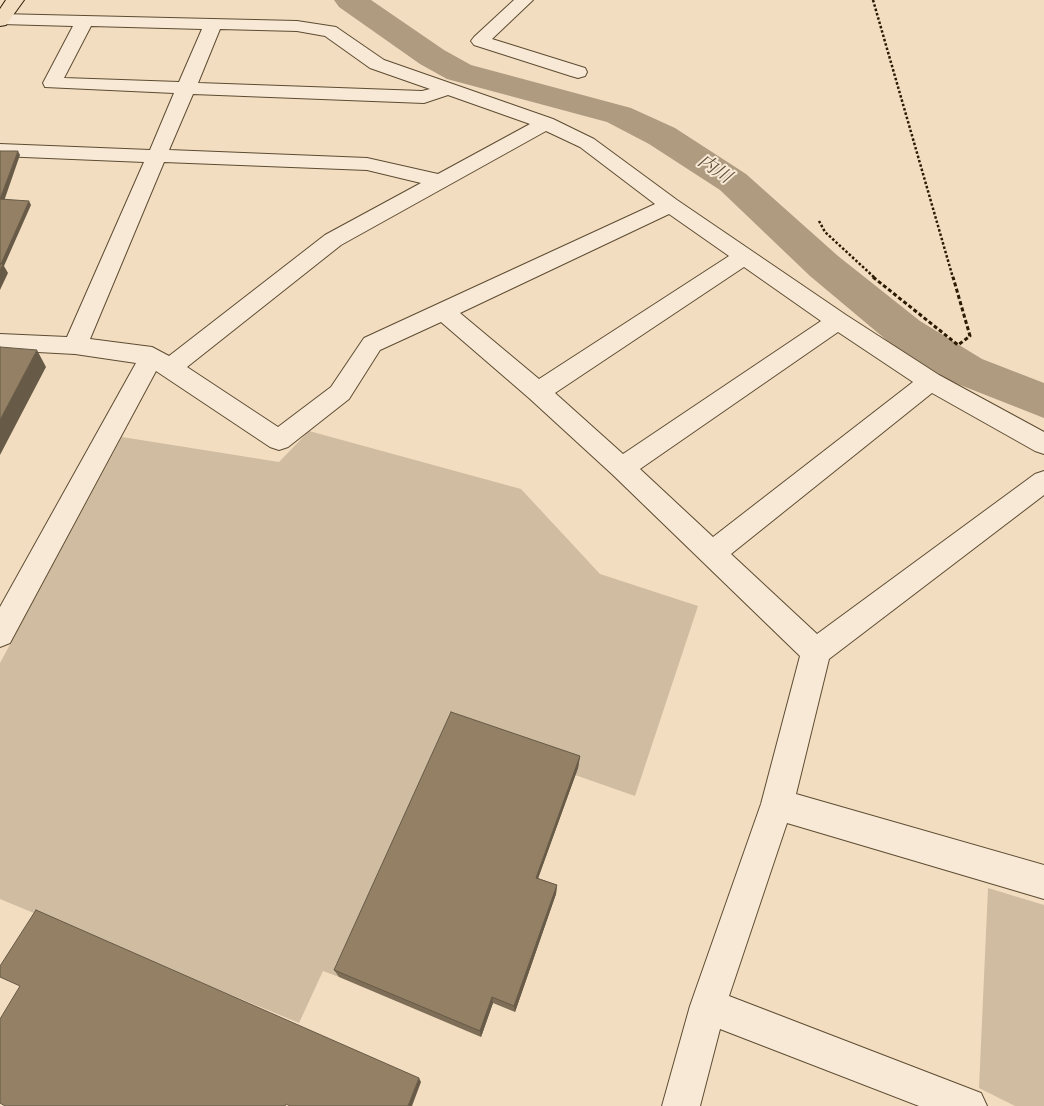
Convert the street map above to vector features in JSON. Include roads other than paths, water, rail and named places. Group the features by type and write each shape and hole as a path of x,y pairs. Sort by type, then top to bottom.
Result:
{"main road":[{"path":"1,20 14,0"}],"street":[{"path":"524,0 480,41 578,72"},
{"path":"1,20 214,23 297,26 330,31 376,64 546,123 587,143 670,205 838,321 930,381 1044,444"},
{"path":"85,20 52,83 424,97 448,89"},
{"path":"75,346 214,23"},
{"path":"0,634 161,362 333,240 546,123"},
{"path":"0,150 367,164 441,181"},
{"path":"0,342 75,346 161,362 279,440 340,393 372,344 670,205"},
{"path":"538,392 745,256"},
{"path":"443,311 538,392 622,468 816,652"},
{"path":"622,468 838,321"},
{"path":"712,553 930,381"},
{"path":"681,1106 708,1006 777,804 816,652 1044,481"},
{"path":"777,804 1044,882"},
{"path":"708,1006 955,1103"}],"waterway":[{"name":"内川","path":"350,0 432,57 459,72 619,115 662,136 733,182 824,266 905,332 966,370 1044,401"}]}
